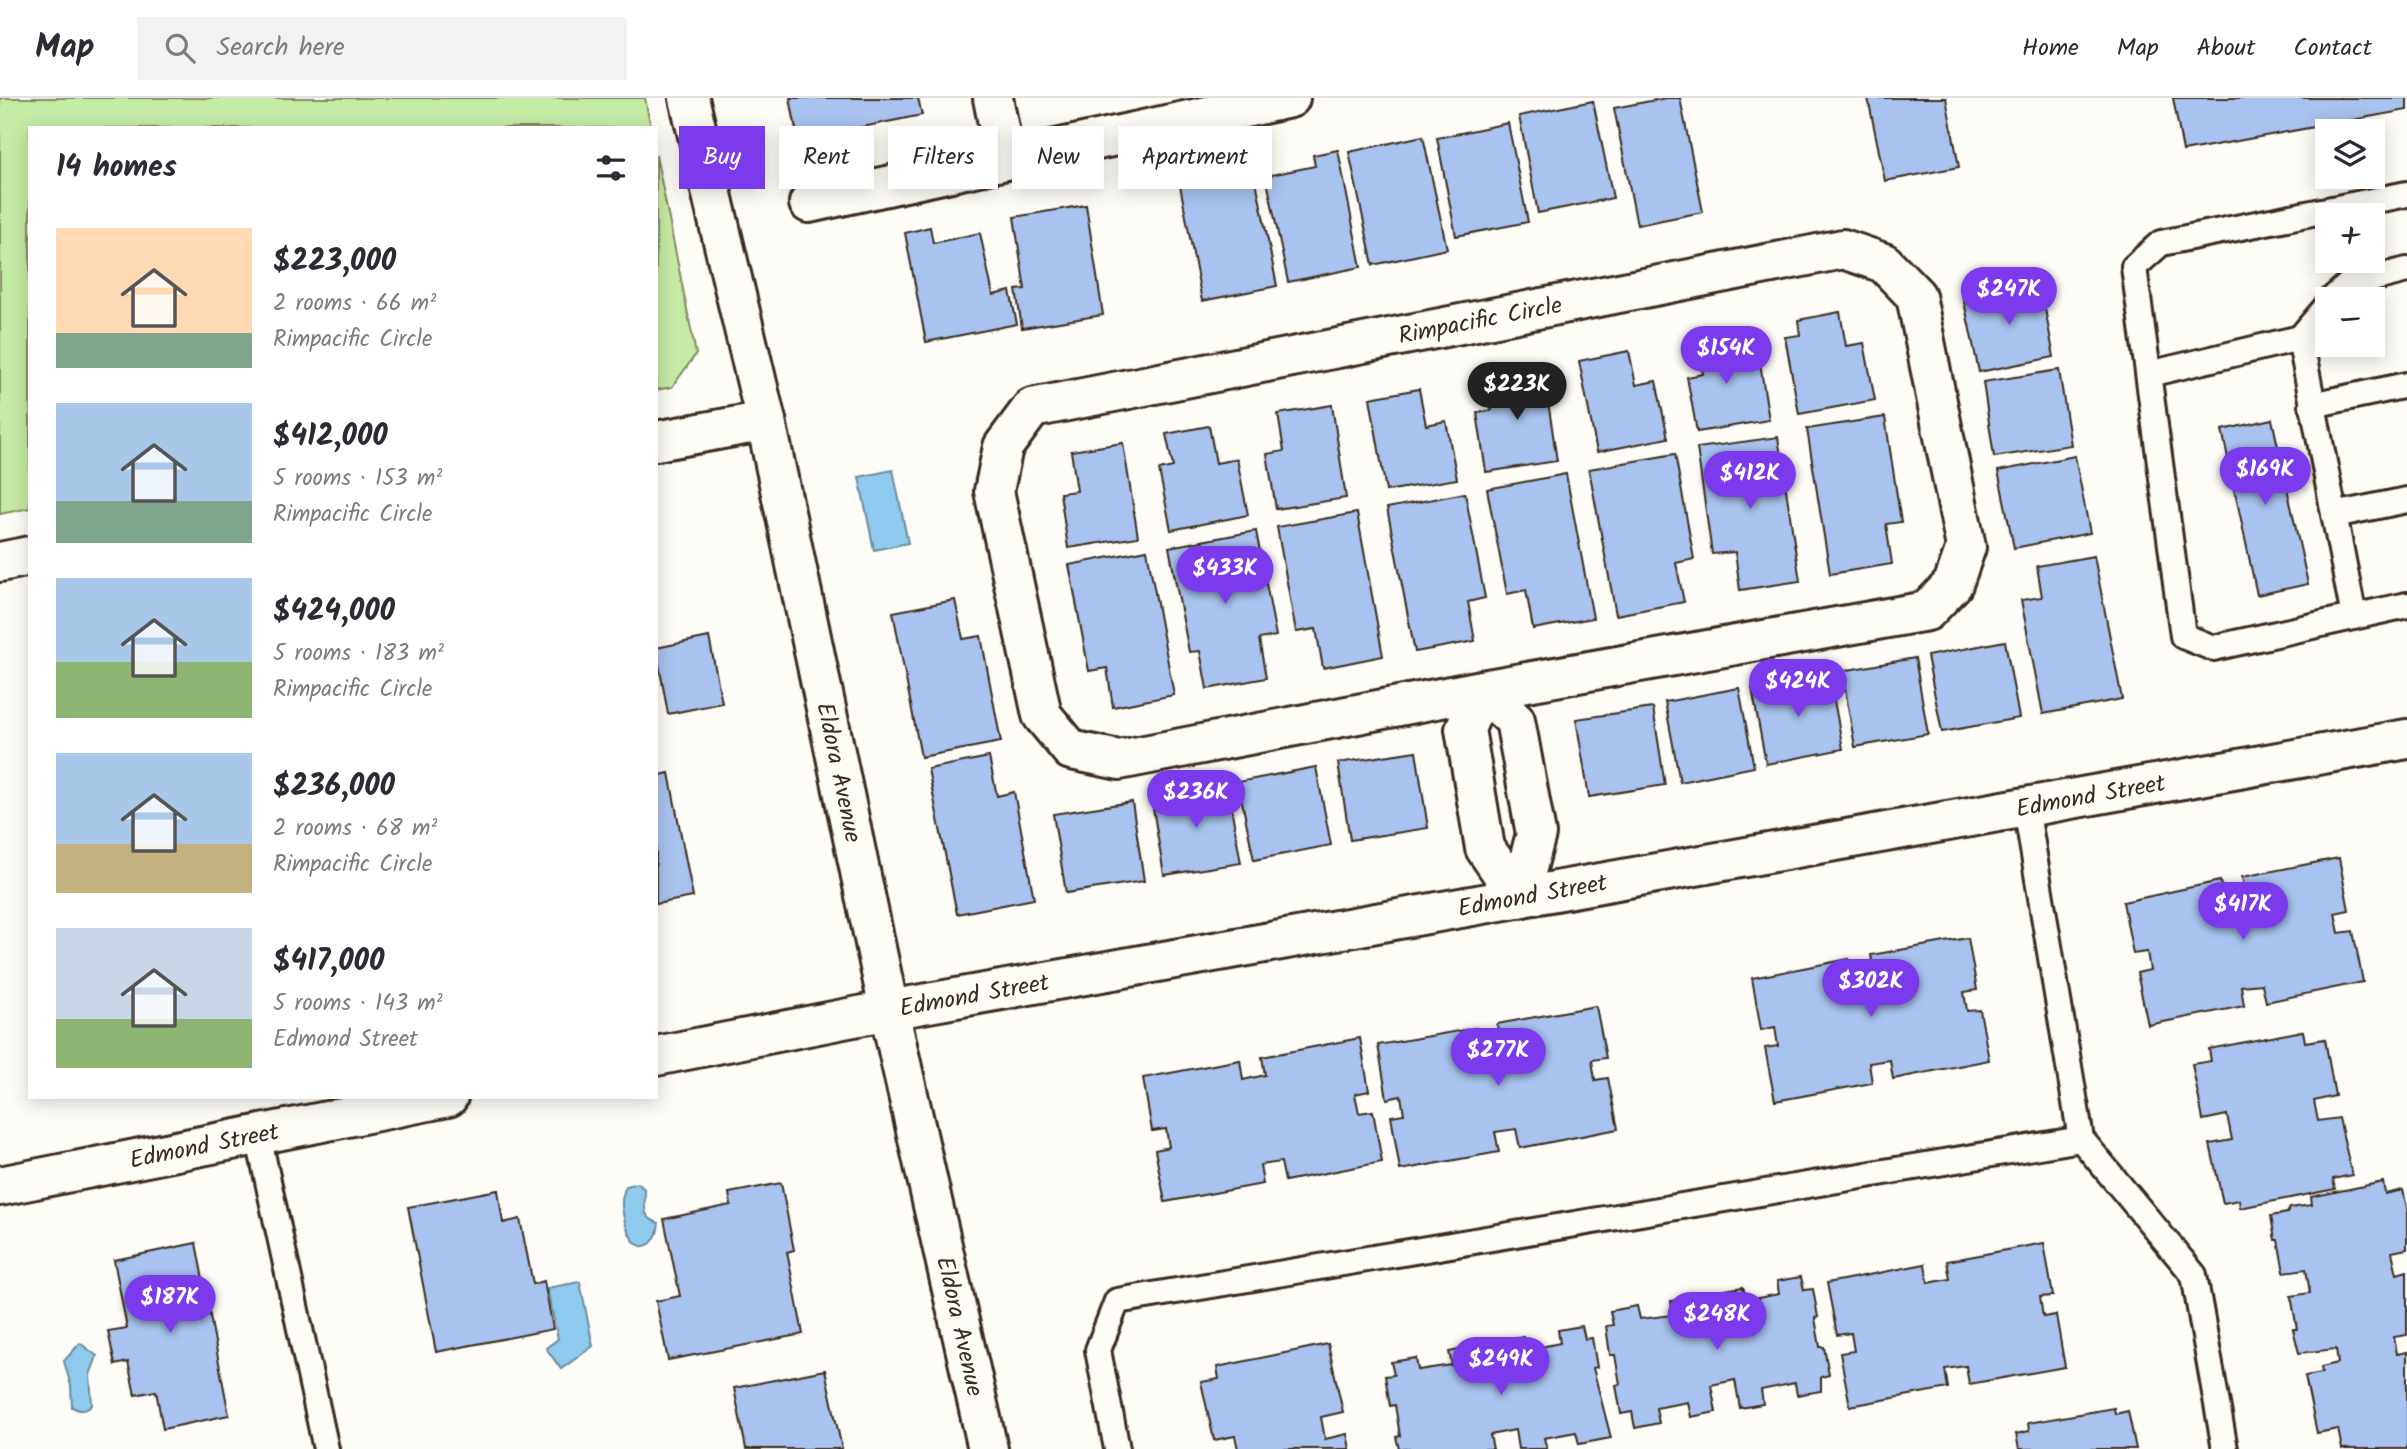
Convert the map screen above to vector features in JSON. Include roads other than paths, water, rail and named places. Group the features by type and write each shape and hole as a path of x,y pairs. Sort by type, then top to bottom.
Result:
{"street":[{"name":"Eldora Avenue","path":"689,98 766,421 889,1010 988,1449"},
{"path":"993,98 1005,159"},
{"path":"809,203 1290,98"},
{"name":"Rimpacific Circle","path":"1843,249 1884,263 1916,296 1966,547 1953,583 1927,611 1482,690 1119,760 1071,750 1042,715 994,491 1003,447 1032,408 1843,249"},
{"path":"658,442 766,421"},
{"path":"0,562 28,556"},
{"path":"1482,690 1516,720 1536,834 1519,898 1485,848 1465,729 1482,690"},
{"name":"Edmond Street","path":"658,1056 889,1010 2407,739"},
{"name":"Edmond Street","path":"0,1186 438,1099"}],"lane":[{"path":"2407,194 2161,243 2134,267 2183,636 2213,649 2407,605"},
{"path":"2345,287 2407,271"},
{"path":"2149,374 2300,338 2315,320"},
{"path":"2300,338 2354,617"},
{"path":"2312,405 2407,385"},
{"path":"2334,515 2407,500"},
{"path":"2026,807 2081,1139 2194,1275 2225,1449"},
{"path":"258,1135 326,1449"},
{"path":"1117,1449 1098,1350 1117,1301 2081,1139"}],"water":[{"path":"893,470 908,543 874,550 859,477"},
{"path":"638,1183 645,1190 647,1215 659,1223 655,1238 644,1246 633,1240 622,1208 626,1186"},
{"path":"580,1282 593,1346 561,1369 546,1348 558,1339 547,1288"},
{"path":"80,1343 97,1356 90,1375 92,1405 82,1410 72,1407 71,1386 64,1361"}]}
